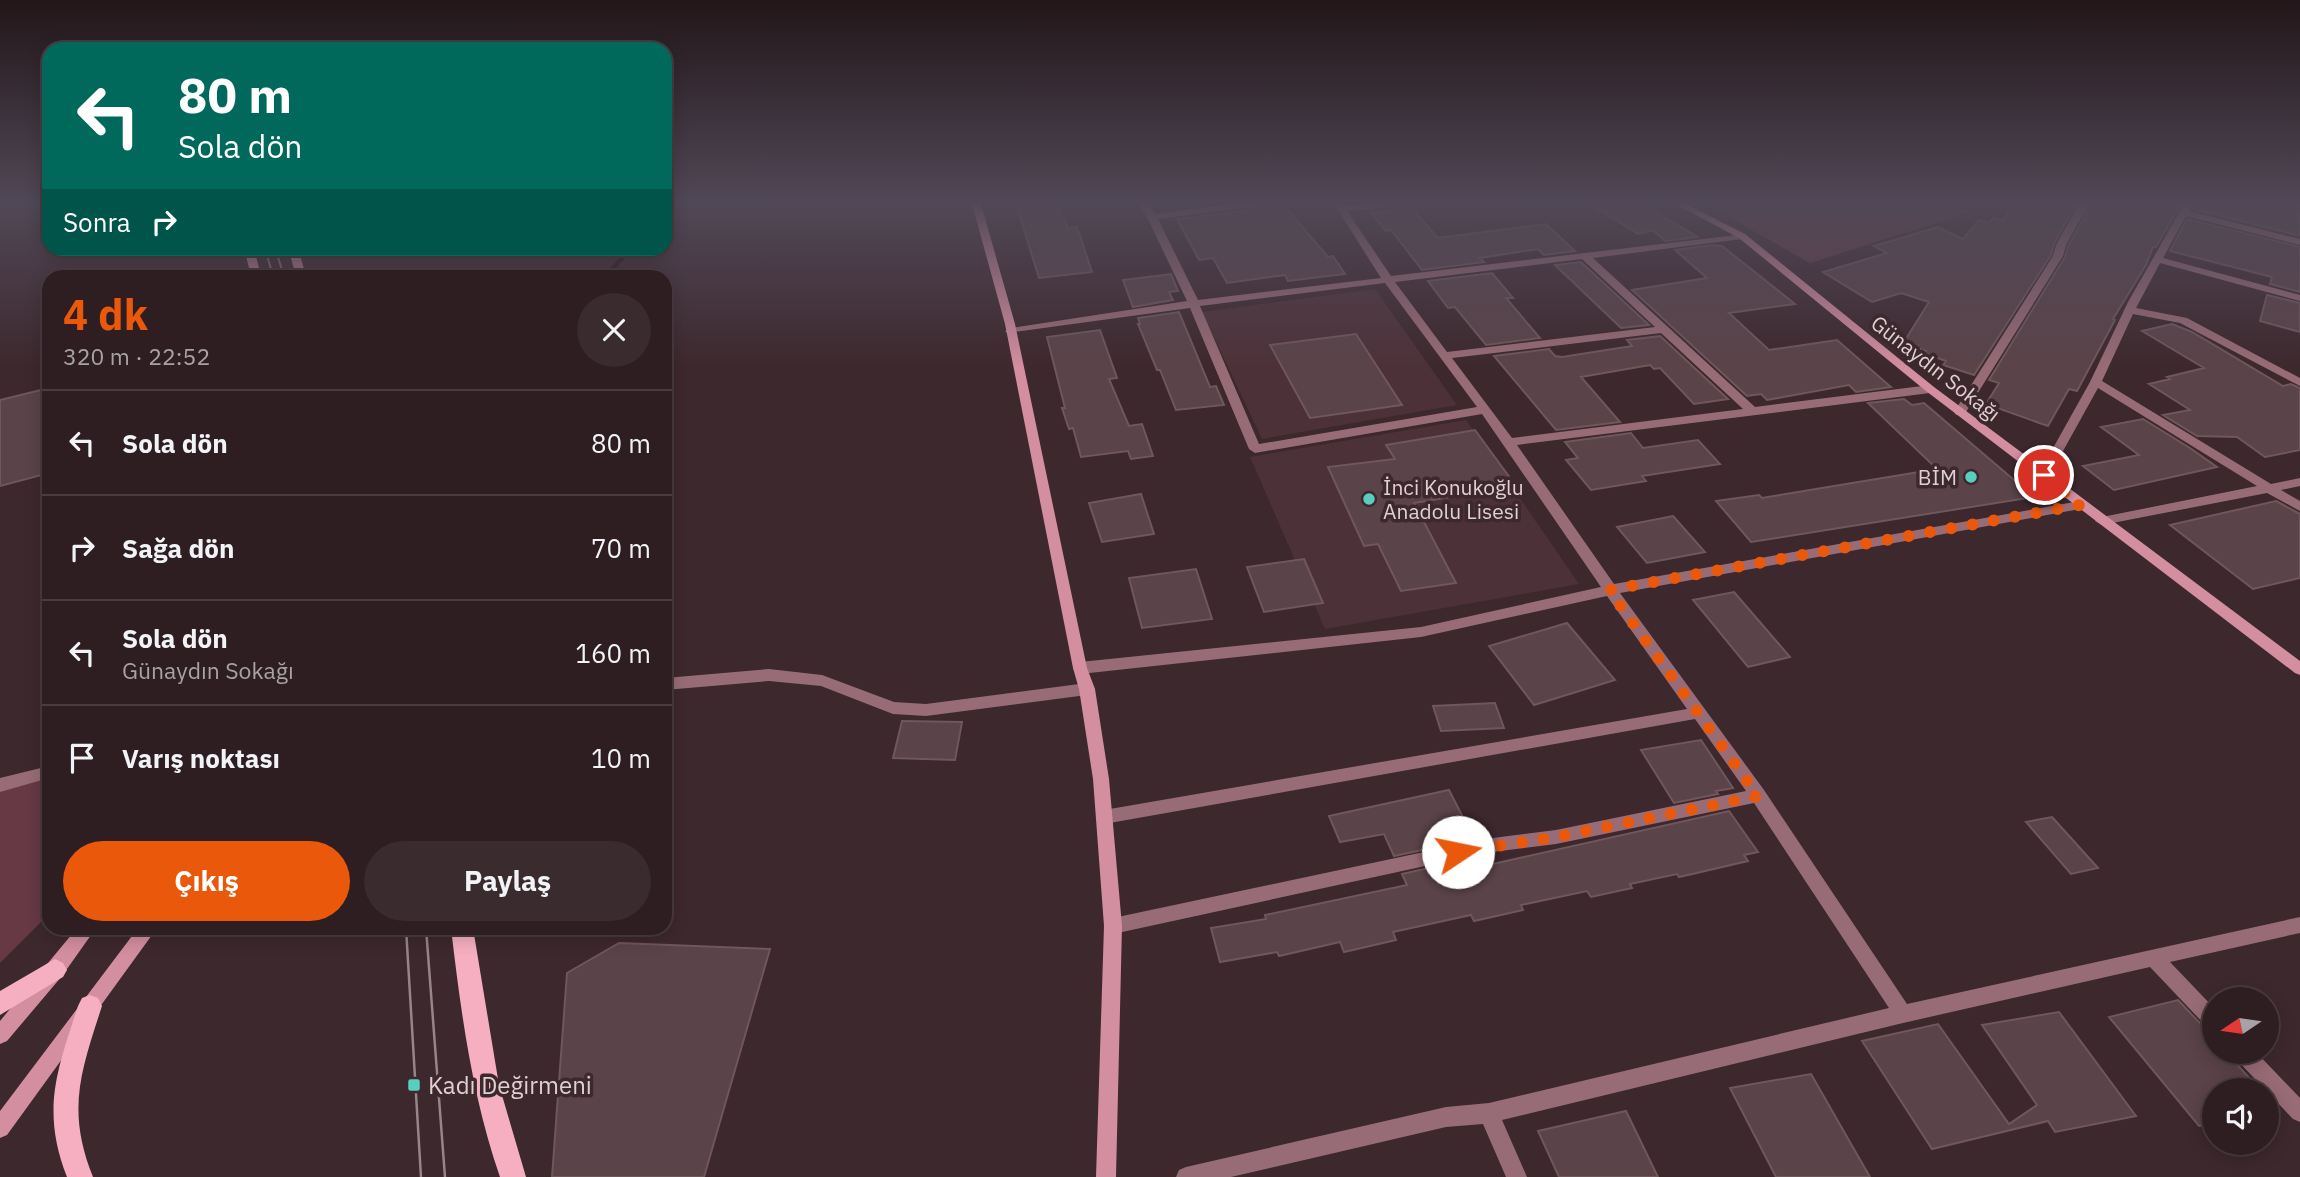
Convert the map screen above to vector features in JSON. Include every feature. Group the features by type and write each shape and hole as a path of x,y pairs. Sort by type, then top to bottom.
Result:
{"main road":[{"path":"463,935 472,1011 498,1139 513,1177"},
{"path":"0,1004 55,970"},
{"path":"80,1177 68,1150 63,1117 70,1070 90,1006"}],"street":[{"path":"991,259 1011,331 1080,668 1087,689 1104,817 1113,926 1106,1177"},
{"path":"1172,259 1255,449 1483,410"},
{"path":"1374,259 1443,356 1509,442 1609,590 1758,796 1903,1014"},
{"path":"1011,331 1194,304 1560,259"},
{"path":"1588,259 1753,412"},
{"name":"Günaydın Sokağı","path":"1770,259 1930,390 2300,669"},
{"path":"1960,412 2056,259"},
{"path":"2044,475 2096,382 2157,259 2300,298"},
{"path":"2130,310 2183,320 2300,383"},
{"path":"1443,356 1665,329"},
{"path":"2096,382 2300,507"},
{"path":"1509,442 1930,390"},
{"path":"2102,521 2300,482"},
{"path":"1080,668 1421,632 1609,590 2080,505"},
{"path":"672,683 769,675 822,681 893,708 926,709 1087,689"},
{"path":"1104,817 1698,713"},
{"path":"0,785 42,774"},
{"path":"1113,926 1485,846 1556,837 1758,796"},
{"path":"1186,1177 1446,1116 1489,1114 1903,1014 2300,926"},
{"path":"0,1035 82,935"},
{"path":"0,1128 143,935"},
{"path":"2154,959 2202,1009"},
{"path":"2254,1064 2300,1112"},
{"path":"1489,1114 1517,1177"}],"shaded area":[{"path":"1803,259 1823,259 1810,263"},
{"path":"1375,289 1457,405 1262,439 1202,312"},
{"path":"1466,420 1579,584 1325,629 1250,457"},
{"path":"42,780 42,921 0,963 0,789"}],"building":[{"path":"1033,259 1088,259 1092,272 1039,278"},
{"path":"1214,259 1335,259 1345,274 1288,281 1285,275 1227,283"},
{"path":"1413,259 1481,259 1484,262 1422,270"},
{"path":"1685,259 1738,259 1795,304 1729,313 1769,350 1837,340 1891,387 1856,392 1849,385 1767,400 1761,394 1747,396 1632,290 1707,278"},
{"path":"1867,259 2048,259 1974,375 1943,365 1946,361 1924,353 1926,351 1917,348 1918,346 1904,342 1929,302 1901,293 1872,302 1823,272"},
{"path":"2064,259 2148,259 2113,319 2115,320 2077,391 2069,389 2048,426 1986,404 1999,383 1989,380"},
{"path":"2201,259 2300,259 2300,292 2270,284 2272,277"},
{"path":"1581,262 1649,325 1621,328 1555,265"},
{"path":"1492,273 1513,298 1506,298 1540,338 1486,345 1455,307 1448,308 1428,281"},
{"path":"1171,274 1178,291 1169,292 1173,300 1133,307 1123,280"},
{"path":"2267,295 2300,303 2300,332 2260,321"},
{"path":"1179,312 1210,387 1216,386 1224,405 1176,410 1138,324 1138,318"},
{"path":"2172,324 2192,332 2283,386 2291,384 2300,388 2300,450 2265,457 2237,437 2197,436 2163,415 2190,410 2149,384 2204,368 2142,331"},
{"path":"1100,330 1117,378 1109,379 1129,426 1142,424 1153,456 1131,459 1128,451 1081,457 1073,428 1069,429 1047,337"},
{"path":"1356,334 1402,405 1310,418 1270,345"},
{"path":"1660,336 1728,399 1694,404 1660,368 1654,369 1650,365 1581,377 1620,422 1556,430 1494,356 1549,349 1555,356 1562,357 1632,346 1627,340"},
{"path":"42,390 42,475 0,486 0,400"},
{"path":"1904,399 1912,405 1924,403 2034,497 1751,542 1716,501 1759,495 1762,498 1937,469 1868,403"},
{"path":"2143,419 2217,467 2114,490 2083,466 2139,455 2101,427"},
{"path":"1475,430 1516,486 1414,503 1456,583 1401,591 1378,544 1364,546 1328,467 1395,459 1386,445"},
{"path":"1631,433 1643,448 1698,440 1720,464 1642,476 1646,481 1591,490 1566,460 1578,458 1565,442"},
{"path":"1141,494 1154,534 1102,542 1089,503"},
{"path":"2276,501 2300,514 2300,578 2253,589 2170,525"},
{"path":"1673,516 1705,552 1647,563 1617,527"},
{"path":"1304,559 1323,603 1264,612 1247,567"},
{"path":"1196,569 1212,619 1142,628 1129,578"},
{"path":"1734,592 1790,657 1748,667 1693,600"},
{"path":"1567,623 1615,680 1534,705 1489,646"},
{"path":"1495,703 1504,728 1441,731 1433,706"},
{"path":"902,721 962,722 955,760 893,758"},
{"path":"1701,740 1733,788 1716,791 1718,794 1674,803 1641,750"},
{"path":"1449,790 1474,839 1394,856 1384,834 1340,842 1329,816"},
{"path":"1729,811 1758,852 1744,855 1748,861 1679,877 1677,874 1630,884 1632,888 1591,897 1587,891 1521,905 1523,910 1474,921 1471,915 1393,932 1396,940 1344,952 1340,942 1279,956 1277,952 1220,962 1211,928 1266,919 1265,915 1407,885 1402,874 1483,856 1488,865"},
{"path":"2052,817 2098,868 2071,874 2026,822"},
{"path":"619,943 770,949 704,1177 552,1177 567,973"},
{"path":"2178,1000 2202,1025 2202,1064 2237,1064 2249,1078 2202,1078 2202,1125 2199,1126 2109,1017"},
{"path":"2059,1012 2136,1116 2055,1132 2048,1121 1932,1149 1862,1041 1938,1024 2009,1124 2037,1105 1982,1025"},
{"path":"1811,1074 1870,1177 1776,1177 1730,1088"},
{"path":"1626,1111 1658,1177 1559,1177 1538,1131"}],"waterway":[{"path":"612,270 621,259"}],"tram line":[{"path":"268,259 271,270"},
{"path":"279,259 282,270"},
{"path":"406,935 421,1177"},
{"path":"427,935 445,1177"}],"place":[{"name":"BİM","path":"1971,477"},
{"name":"İnci Konukoğlu Anadolu Lisesi","path":"1369,499"},
{"name":"Kadı Değirmeni","path":"414,1085"}],"route":[{"path":"1458,852 1556,837 1758,796 1609,590 2080,505 2044,475"}]}
